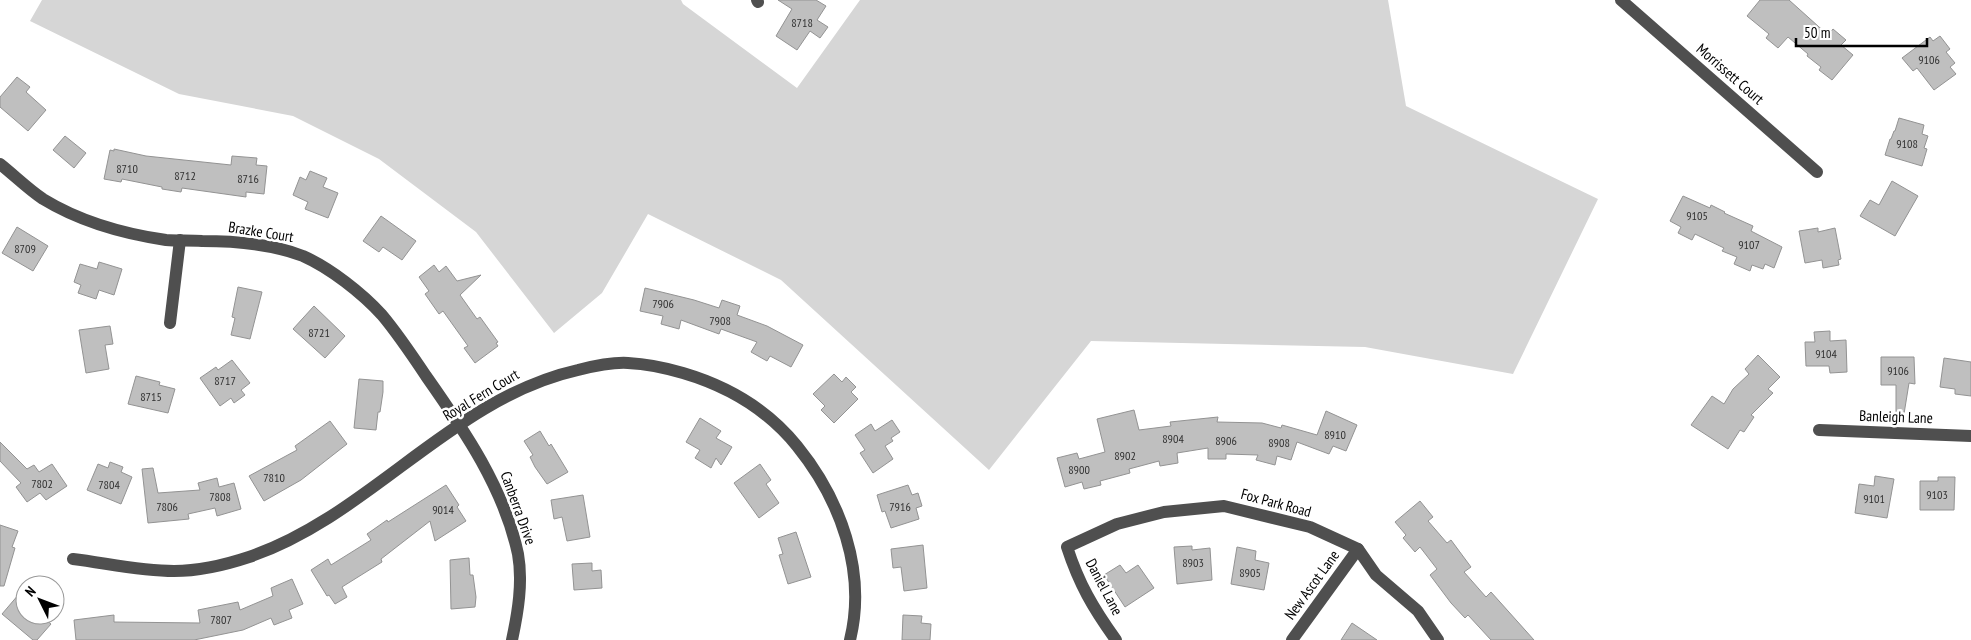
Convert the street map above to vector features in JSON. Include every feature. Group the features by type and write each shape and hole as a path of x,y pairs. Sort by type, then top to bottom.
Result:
{"street":[{"name":"Morrissett Court","path":"1621,0 1817,172"},
{"name":"Brazke Court","path":"0,164 41,197 80,217 128,232 167,240 234,242 271,248 286,251 319,264 362,296 381,315 404,344 459,424"},
{"path":"170,324 180,240"},
{"name":"Royal Fern Court","path":"73,559 173,571 223,565 250,556 299,534 340,509 398,470 459,424 491,404 530,384 562,373 598,365 628,363 664,368 693,376 743,398 788,435 823,481 836,507 850,546 855,601 850,640"},
{"name":"Canberra Drive","path":"459,424 484,464 499,496 518,554 520,586 517,618 512,640"},
{"name":"Banleigh Lane","path":"1819,430 1971,436"},
{"name":"Fox Park Road","path":"1066,547 1117,524 1164,512 1224,506 1310,528 1358,549"},
{"name":"Daniel Lane","path":"1066,547 1077,578 1116,640"},
{"path":"1358,549 1376,575 1418,611 1438,640"},
{"name":"New Ascot Lane","path":"1292,640 1358,549"}],"shaded area":[{"path":"42,0 681,0 683,4 797,88 860,0 1388,0 1406,106 1598,199 1513,374 1365,347 1091,341 989,470 781,280 648,214 602,293 554,333 476,232 379,159 293,116 179,94 30,21"}],"building":[{"path":"778,0 816,0 826,6 817,20 828,27 820,38 810,31 797,50 776,36 792,9"},
{"path":"1760,0 1789,0 1828,35 1833,29 1846,40 1841,45 1853,55 1832,80 1819,70 1821,67 1788,37 1778,48 1766,38 1769,34 1747,16"},
{"path":"1940,36 1950,49 1946,52 1955,63 1950,67 1956,74 1934,90 1917,68 1913,71 1902,58 1930,37 1933,41"},
{"path":"17,77 30,87 26,92 46,110 28,131 0,107 0,97"},
{"path":"1899,118 1924,125 1922,134 1928,136 1924,148 1927,149 1922,166 1885,155"},
{"path":"65,136 86,153 74,168 53,150"},
{"path":"114,149 146,156 231,165 232,156 257,158 256,165 267,166 264,194 246,192 246,197 182,188 181,192 122,179 121,182 104,179 110,150 114,151"},
{"path":"310,171 327,178 323,187 338,193 328,218 305,209 308,202 293,195 300,177 306,180"},
{"path":"1892,181 1918,196 1895,236 1860,216 1870,200 1879,205"},
{"path":"1683,196 1710,208 1711,205 1753,226 1751,231 1782,247 1774,268 1765,264 1763,269 1752,265 1750,271 1734,264 1737,257 1722,251 1724,248 1695,234 1692,240 1678,233 1681,227 1670,221"},
{"path":"381,216 416,241 402,260 383,247 379,252 363,241"},
{"path":"17,227 48,246 33,271 2,253"},
{"path":"1818,228 1818,232 1835,228 1841,259 1838,260 1839,265 1823,268 1822,260 1805,263 1799,231"},
{"path":"99,262 122,269 114,295 99,290 96,299 78,293 81,285 74,282 80,264 97,269"},
{"path":"434,265 439,272 446,266 457,281 481,275 460,295 477,319 480,317 498,342 496,343 498,346 475,363 464,348 468,346 443,311 439,314 425,294 429,291 419,277"},
{"path":"238,287 262,292 250,339 231,335 235,318 232,317"},
{"path":"645,288 719,308 722,300 740,306 737,315 767,326 803,345 791,367 770,356 767,361 751,352 757,342 721,329 719,334 681,320 679,329 661,324 663,316 640,311"},
{"path":"314,306 345,336 325,358 293,329"},
{"path":"110,326 113,344 105,345 109,369 86,373 79,330"},
{"path":"1830,331 1830,341 1846,340 1847,372 1830,373 1829,366 1806,366 1805,342 1815,342 1814,332"},
{"path":"1758,355 1780,377 1768,389 1773,393 1751,415 1754,417 1744,432 1740,430 1728,449 1691,425 1712,396 1724,404 1733,389 1749,374 1745,369"},
{"path":"1881,357 1914,357 1915,384 1909,383 1904,414 1896,413 1896,385 1881,385"},
{"path":"1944,358 1971,362 1971,396 1955,394 1955,389 1940,387"},
{"path":"232,360 250,383 241,390 245,395 234,403 231,398 220,406 200,378 216,367 218,370"},
{"path":"834,374 842,382 846,377 856,387 851,392 858,399 834,423 821,410 825,406 813,394"},
{"path":"136,376 160,382 159,385 175,389 168,413 128,404"},
{"path":"359,379 383,381 383,392 376,430 354,428"},
{"path":"1134,410 1139,430 1171,426 1170,422 1218,417 1217,422 1262,423 1281,428 1282,425 1317,435 1326,411 1357,425 1346,451 1333,446 1329,454 1297,442 1291,460 1277,456 1275,465 1256,460 1258,455 1226,454 1226,459 1208,459 1208,448 1177,453 1178,463 1160,466 1159,461 1129,469 1130,473 1100,481 1101,485 1084,489 1082,482 1065,487 1057,458 1077,453 1079,459 1105,452 1097,419"},
{"path":"700,418 721,431 716,438 732,447 721,465 716,458 711,468 695,458 700,450 686,442"},
{"path":"892,420 900,432 891,438 893,441 885,446 893,459 873,473 860,453 865,450 855,435 871,424 875,431"},
{"path":"330,421 347,444 301,480 264,501 249,476 297,450 295,446"},
{"path":"540,431 549,446 551,444 568,472 547,484 535,467 530,457 533,455 524,441"},
{"path":"0,442 27,469 34,465 39,472 52,464 67,486 46,500 40,493 27,502 16,487 21,483 0,461"},
{"path":"110,462 123,467 121,472 132,477 121,504 87,490 98,464 108,468"},
{"path":"760,464 771,480 766,484 779,503 759,518 734,483"},
{"path":"153,468 158,493 200,490 198,483 217,478 219,487 234,483 241,509 217,516 215,508 188,514 189,519 148,523 142,469"},
{"path":"1875,476 1894,479 1887,518 1855,513 1859,484 1874,486"},
{"path":"1938,477 1955,477 1954,510 1920,510 1920,481 1938,481"},
{"path":"446,485 459,505 457,507 466,521 435,541 430,521 381,559 382,562 342,587 347,597 335,604 329,595 327,596 311,570 328,559 331,565 371,540 367,534"},
{"path":"908,485 912,495 918,493 922,506 916,508 919,519 891,528 885,511 882,512 877,495"},
{"path":"583,495 590,537 567,541 562,517 554,519 551,500"},
{"path":"1420,501 1433,517 1428,521 1447,543 1451,540 1471,567 1464,572 1486,597 1491,592 1534,640 1491,640 1468,615 1465,618 1451,603 1430,575 1437,569 1420,547 1415,552 1403,538 1406,535 1395,522"},
{"path":"0,525 18,531 12,547 15,548 4,586 0,586"},
{"path":"796,532 811,577 788,584 779,555 783,554 778,538"},
{"path":"923,545 927,588 904,591 901,567 893,568 891,549"},
{"path":"1192,546 1192,550 1210,548 1212,580 1177,584 1174,547"},
{"path":"1237,547 1256,551 1255,560 1269,563 1264,590 1231,584"},
{"path":"469,558 470,575 473,575 476,597 475,607 451,609 450,560"},
{"path":"592,563 592,571 601,570 602,588 574,590 572,564"},
{"path":"1120,565 1126,573 1138,565 1154,588 1125,607 1104,575"},
{"path":"292,579 303,604 289,610 292,618 274,625 271,618 243,630 194,640 76,640 74,620 114,615 114,622 200,623 198,610 238,602 240,610 273,596 271,588"},
{"path":"15,599 15,625 2,614"},
{"path":"903,615 922,616 921,623 931,624 930,640 902,640"},
{"path":"1352,623 1377,640 1341,640"},
{"path":"15,625 50,625 37,640 33,640"}]}
